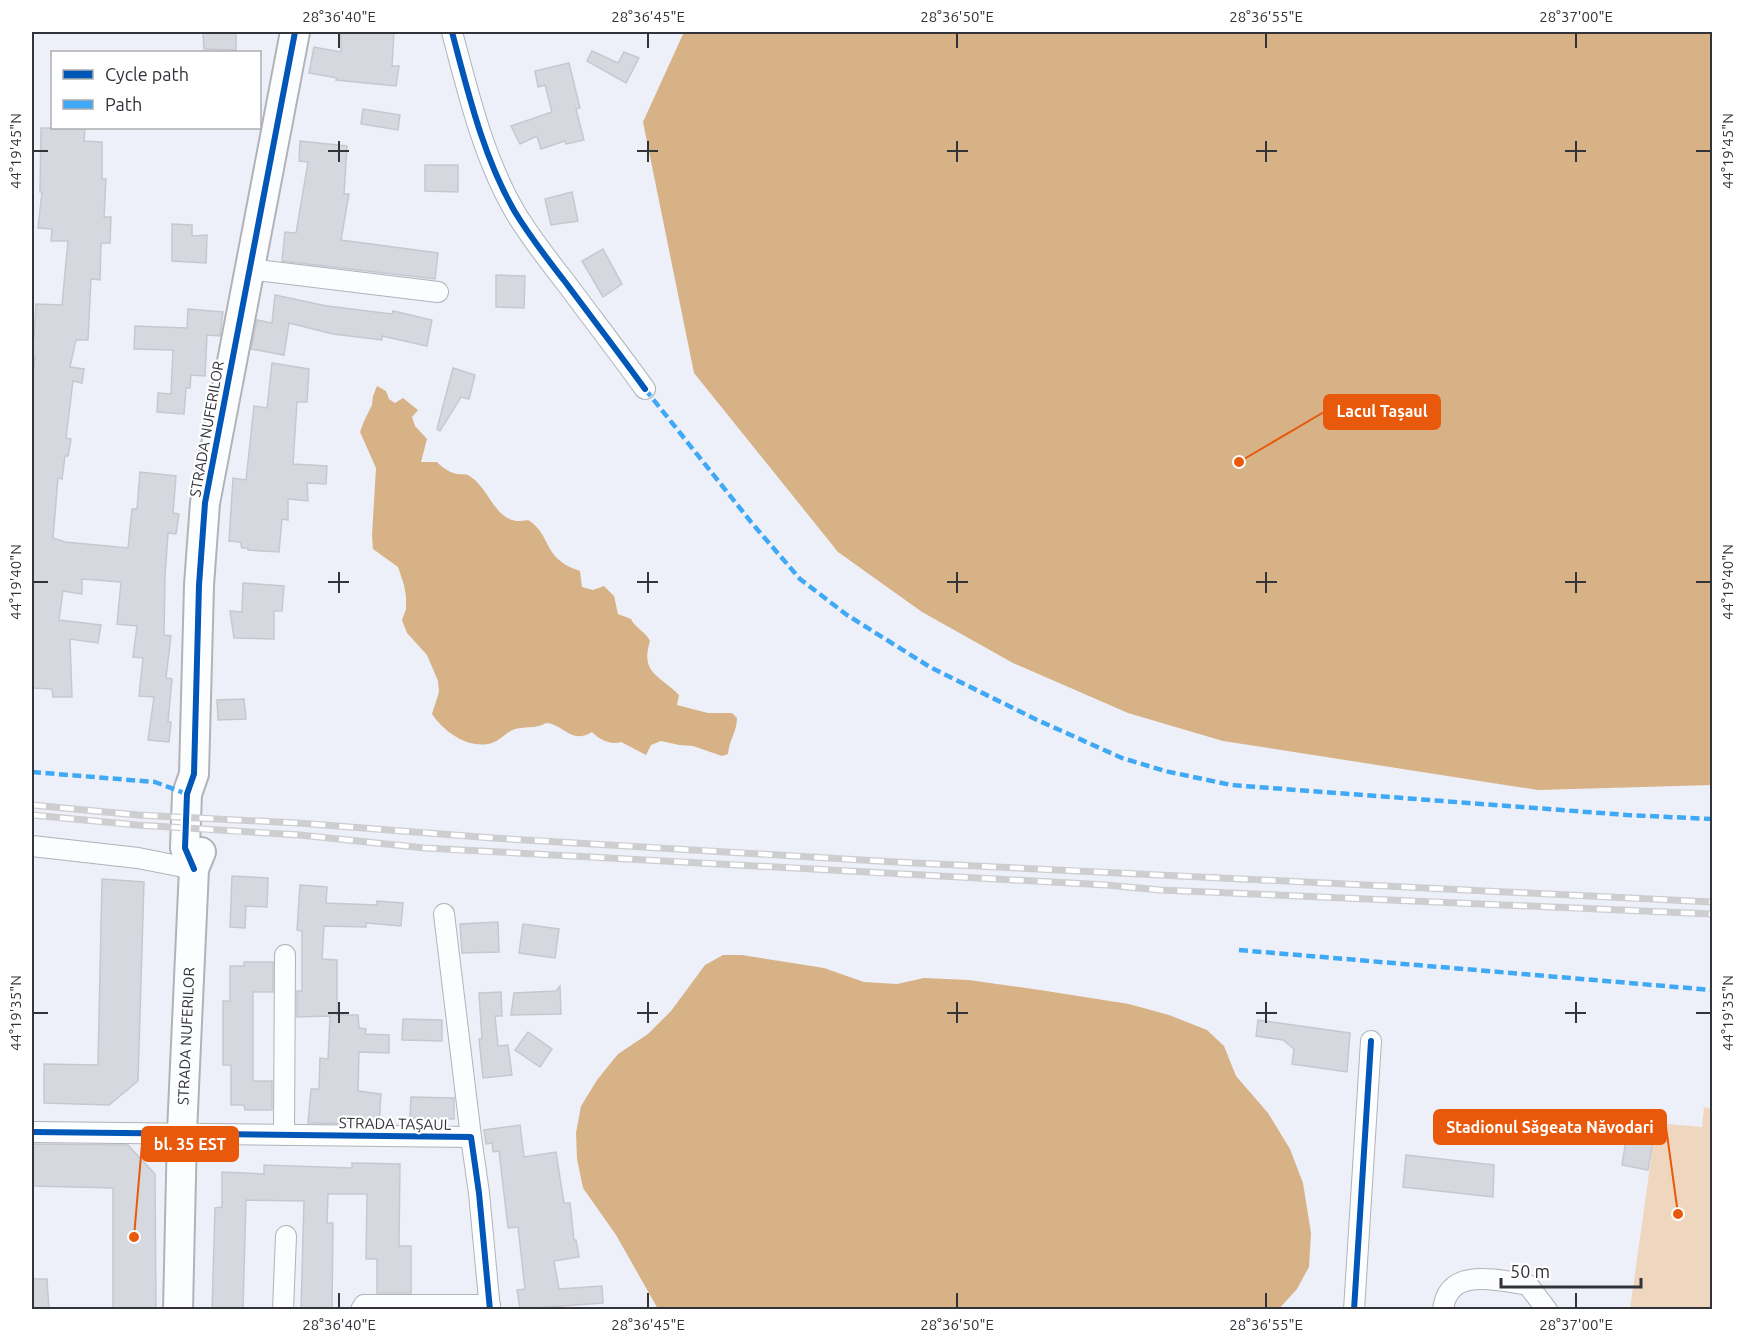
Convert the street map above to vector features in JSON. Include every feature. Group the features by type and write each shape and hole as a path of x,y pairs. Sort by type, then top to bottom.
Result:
{"street":[{"name":"STRADA NUFERILOR","path":"178,1310 182,1132 194,869 185,848 187,794 195,774 199,585 205,503 295,32"},
{"path":"452,32 483,138 515,212 645,389"},
{"path":"249,269 438,292"},
{"path":"32,846 138,858 194,869"},
{"path":"444,914 471,1137"},
{"path":"284,1135 285,955"},
{"path":"1354,1310 1371,1041"},
{"name":"STRADA TAȘAUL","path":"32,1132 471,1137 490,1307"},
{"path":"283,1310 286,1236"},
{"path":"1443,1310 1450,1288 1466,1280 1483,1278 1527,1285 1547,1310"},
{"path":"361,1310 364,1305 490,1307"}],"shaded area":[{"path":"684,32 1712,32 1712,785 1538,790 1223,741 1128,713 1013,663 922,612 838,552 694,373 643,122"},
{"path":"377,386 386,391 389,399 395,403 403,398 418,410 412,417 415,426 427,439 421,462 437,462 451,472 471,477 501,513 517,521 528,520 534,524 558,559 565,565 580,571 582,587 593,590 604,586 614,596 618,614 631,619 650,641 648,660 650,667 658,678 679,695 677,705 708,713 732,713 737,718 728,754 722,756 693,746 661,741 651,745 646,755 621,742 605,741 592,732 578,736 546,723 515,729 492,743 483,745 458,738 437,721 432,714 439,692 438,681 427,655 407,633 402,620 406,609 406,597 398,567 373,549 376,468 360,432 372,405"},
{"path":"723,955 742,955 824,968 864,982 897,984 924,978 969,980 1040,990 1129,1004 1169,1015 1207,1030 1224,1046 1236,1076 1268,1113 1290,1149 1303,1183 1311,1233 1309,1267 1297,1289 1278,1310 658,1309 616,1235 583,1188 577,1159 576,1133 581,1106 597,1080 618,1054 648,1034 671,1011 705,965"},
{"path":"1704,1107 1712,1109 1712,1309 1630,1309 1656,1123 1702,1127"}],"building":[{"path":"203,32 236,32 236,50 204,49"},
{"path":"341,32 394,32 392,66 399,66 396,86 336,80 337,78 309,73 314,47 341,52"},
{"path":"592,51 618,63 624,52 639,58 626,83 587,61"},
{"path":"569,63 580,108 576,109 584,140 566,144 565,141 541,149 537,136 520,144 511,126 552,112 545,85 538,87 535,71"},
{"path":"363,109 400,115 398,130 361,124"},
{"path":"41,128 85,129 84,141 102,142 102,179 106,179 104,217 111,217 110,243 101,243 100,280 91,279 88,340 76,340 70,367 84,369 82,383 73,381 66,438 71,439 68,456 65,456 62,479 58,478 53,538 65,542 128,548 132,509 137,509 140,472 176,476 173,513 179,514 176,534 168,533 165,576 164,635 171,636 166,678 172,679 168,722 171,722 169,742 148,740 154,697 139,696 143,658 133,657 137,626 117,624 121,582 82,579 82,594 63,591 59,620 101,625 98,643 70,639 72,697 53,697 52,689 32,688 32,390 35,356 32,356 32,338 34,338 36,304 62,305 68,241 51,241 52,229 38,228 42,192 40,192"},
{"path":"300,141 347,146 344,194 349,194 341,240 438,253 435,279 282,261 285,232 296,233 308,162 299,161"},
{"path":"425,165 458,165 458,192 425,191"},
{"path":"572,192 578,221 551,225 545,199"},
{"path":"172,224 192,225 192,236 207,235 206,263 172,261"},
{"path":"603,249 622,284 603,297 582,261"},
{"path":"496,275 525,276 524,308 496,307"},
{"path":"275,295 327,306 392,314 393,311 432,320 427,346 382,336 382,340 333,334 289,323 284,355 251,349 257,320 272,323"},
{"path":"188,309 223,312 220,336 207,335 205,376 191,375 190,388 186,388 184,414 157,412 158,393 171,394 173,350 134,349 135,326 187,328"},
{"path":"272,363 309,369 307,402 297,402 293,464 327,466 326,484 307,483 308,501 288,499 288,520 282,519 279,552 248,550 248,548 242,548 240,542 229,541 233,478 246,480 254,406 267,408"},
{"path":"453,368 475,375 469,399 461,397 440,431 437,429"},
{"path":"243,583 284,586 282,611 274,611 274,639 234,638 230,611 242,612"},
{"path":"244,699 246,719 218,720 217,700"},
{"path":"232,876 268,878 267,907 246,906 245,928 230,927"},
{"path":"102,879 144,882 138,1081 109,1105 44,1103 44,1064 98,1065"},
{"path":"300,885 327,887 326,903 377,905 377,901 403,903 401,926 366,923 366,927 324,926 322,959 337,960 337,1015 358,1015 359,1028 366,1029 365,1034 389,1035 389,1053 359,1052 358,1091 381,1094 379,1124 308,1123 311,1089 319,1089 320,1058 328,1059 330,1016 297,1017 297,991 302,991 302,931 297,930"},
{"path":"498,922 499,952 462,953 460,924"},
{"path":"523,924 559,929 555,958 519,953"},
{"path":"244,962 273,962 273,992 253,992 253,1081 272,1081 272,1110 245,1110 244,1105 231,1105 231,1065 223,1065 223,1001 230,1001 230,966 244,966"},
{"path":"560,986 561,1014 511,1015 514,993 556,991"},
{"path":"501,992 502,1016 495,1016 498,1046 508,1045 512,1075 483,1078 479,1039 482,1039 479,993"},
{"path":"403,1019 442,1020 442,1041 402,1040"},
{"path":"1258,1020 1350,1033 1347,1072 1292,1064 1294,1049 1283,1040 1256,1036"},
{"path":"528,1032 552,1049 540,1067 515,1050"},
{"path":"411,1097 454,1098 454,1119 410,1118"},
{"path":"1629,1121 1656,1123 1648,1170 1622,1165"},
{"path":"520,1125 524,1157 556,1152 564,1203 570,1203 574,1240 576,1240 579,1257 554,1261 559,1289 602,1286 603,1303 520,1309 517,1290 525,1289 518,1227 508,1228 499,1151 493,1152 492,1143 486,1144 484,1130"},
{"path":"32,1144 128,1145 155,1174 156,1310 113,1310 113,1188 32,1186"},
{"path":"1406,1155 1494,1165 1493,1197 1403,1187"},
{"path":"352,1163 400,1164 399,1246 411,1246 411,1293 377,1293 377,1259 366,1259 367,1194 328,1194 327,1223 333,1223 332,1310 301,1310 304,1201 246,1200 243,1310 212,1310 215,1208 222,1207 222,1172 264,1174 264,1165 352,1168"},
{"path":"32,1279 47,1279 49,1310 32,1310"}],"railway":[{"path":"32,805 138,815 298,823 493,838 895,862 1712,902"},
{"path":"32,815 137,825 300,835 425,848 1107,885 1160,890 1712,914"}],"marked path":[{"path":"645,389 751,522 800,579 847,615 930,667 1035,719 1122,758 1165,771 1231,785 1627,815 1712,819"},
{"path":"32,772 155,782 187,794"},
{"path":"1239,950 1712,990"}],"cycle path":[{"path":"194,869 185,848 187,794 194,774 199,585 205,503 295,32"},
{"path":"452,32 485,147 515,212 539,248 645,389"},
{"path":"1354,1310 1371,1041"},
{"path":"32,1132 471,1137 479,1193 490,1310"}],"place":[{"name":"Lacul Tașaul","path":"1239,462"},
{"name":"Stadionul Săgeata Năvodari","path":"1678,1214"},
{"name":"bl. 35 EST","path":"134,1237"}]}
